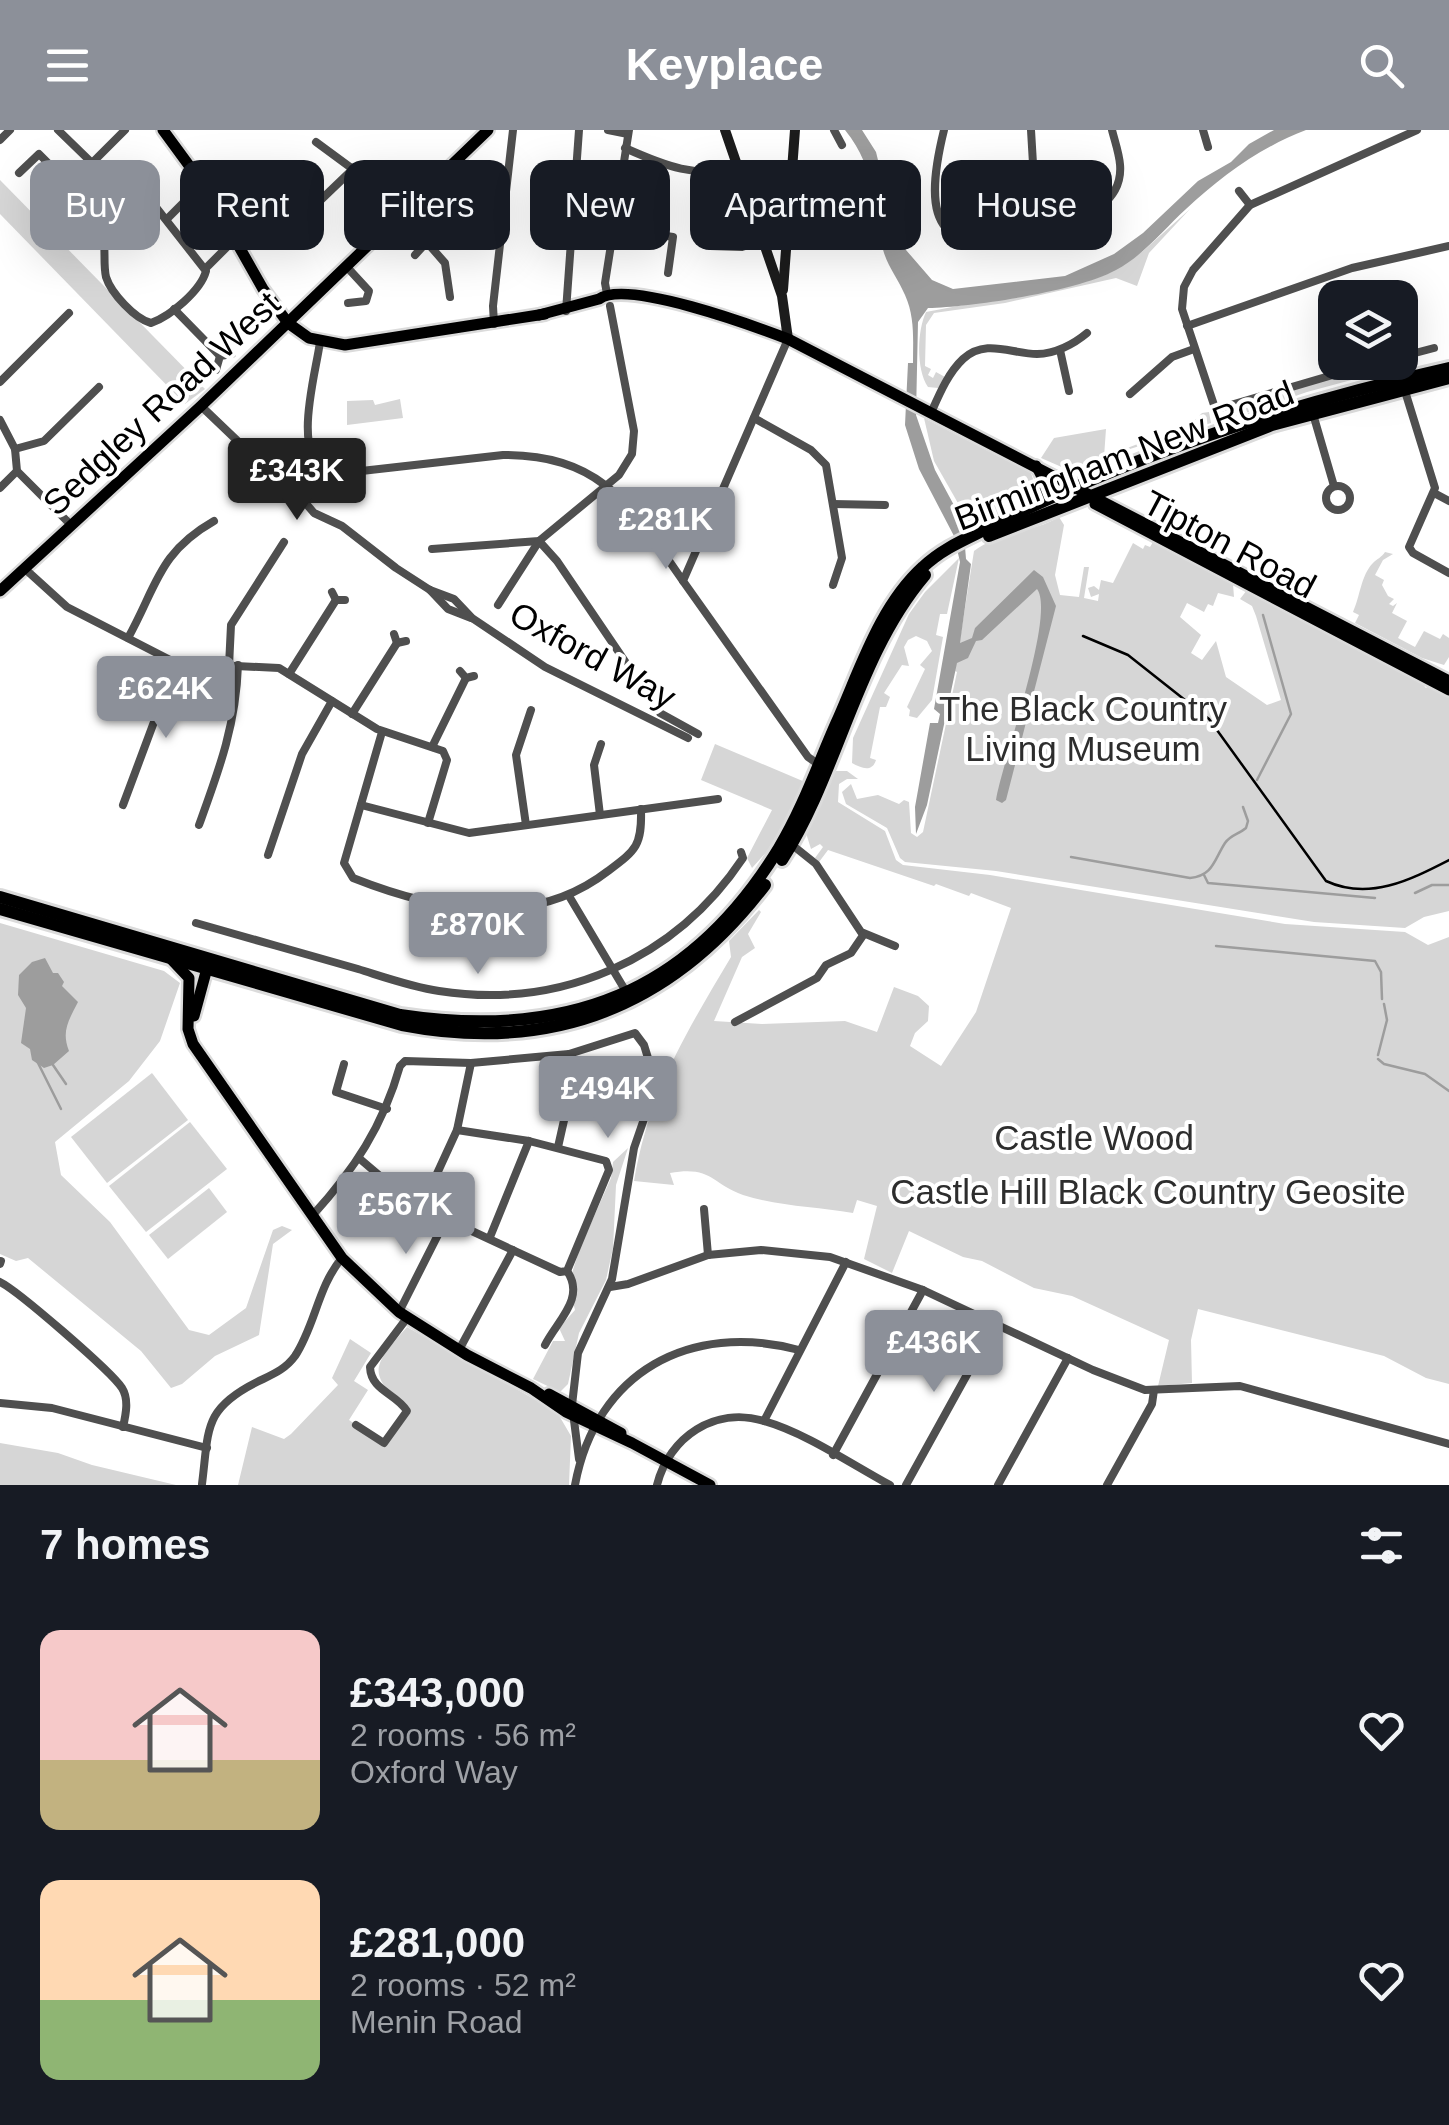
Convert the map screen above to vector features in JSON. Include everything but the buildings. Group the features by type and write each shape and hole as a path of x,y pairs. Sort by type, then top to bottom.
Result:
{"highway":[{"name":"Birmingham New Road","path":"787,843 882,621 923,566 1038,502 1311,408 1449,368"},
{"name":"Birmingham New Road","path":"1311,408 1449,378"},
{"name":"Birmingham New Road","path":"972,539 1078,490 1123,484 1202,452 1225,437"},
{"path":"996,524 1078,490 1202,452"},
{"name":"Birmingham New Road","path":"0,896 436,1032 510,1034 610,1011 717,932 787,843 894,619 923,577 957,548"},
{"name":"Birmingham New Road","path":"0,909 172,960 208,964"}],"main road":[{"path":"163,130 195,170 263,289 288,323 320,342 345,345 494,324 608,300 651,297 788,339 1078,490"},
{"name":"Sedgley Road West","path":"457,160 488,130"},
{"path":"725,130 737,160"},
{"path":"792,160 795,130"},
{"name":"Sedgley Road West","path":"0,591 363,250"},
{"path":"767,250 782,296 788,339"},
{"path":"782,296 785,250"},
{"path":"1036,466 1044,486 1038,502"},
{"path":"1120,508 1116,496 1123,484"},
{"name":"Tipton Road","path":"1078,490 1120,508 1446,681"},
{"name":"Tipton Road","path":"1078,490 1341,628"},
{"path":"172,960 188,978 188,1029 193,1044 342,1258 403,1315 459,1350 710,1485"},
{"path":"202,1057 194,1032 194,1016 208,964"},
{"path":"596,1423 613,1436 632,1443"}],"street":[{"path":"0,140 10,130"},
{"path":"58,130 89,160"},
{"path":"91,160 125,130"},
{"path":"494,324 513,130"},
{"path":"566,309 579,130"},
{"path":"608,130 629,132 624,160"},
{"path":"834,130 842,145"},
{"path":"941,215 934,192 934,169 944,130"},
{"path":"1031,130 1033,160"},
{"path":"1112,130 1121,164 1112,194"},
{"path":"1203,130 1208,147"},
{"path":"1225,437 1182,310 1184,287 1193,270 1250,205 1417,130"},
{"path":"316,142 344,164"},
{"path":"625,148 690,172"},
{"path":"19,173 30,163"},
{"path":"324,196 344,178"},
{"path":"1239,191 1250,205"},
{"path":"167,219 180,206"},
{"path":"160,211 205,269"},
{"path":"668,273 674,237 670,236"},
{"path":"1187,326 1352,268 1449,246"},
{"path":"104,250 109,284 140,318 151,323 174,310 224,250"},
{"path":"414,254 418,250"},
{"path":"430,250 447,268 450,297"},
{"path":"498,605 539,541 609,486 632,454 634,431 606,284 611,250"},
{"path":"346,266 369,291 366,300 348,303"},
{"path":"174,310 220,356"},
{"path":"0,382 69,313"},
{"path":"927,411 955,368 975,351 990,347 1038,354 1060,350 1087,334"},
{"path":"683,580 788,339"},
{"path":"320,342 308,435 314,464 326,475 517,455 582,471 609,486 628,502 812,761 818,764"},
{"path":"1418,352 1434,348"},
{"path":"1130,394 1172,358 1194,349"},
{"path":"1060,350 1069,392"},
{"path":"220,356 232,354"},
{"path":"216,370 220,356"},
{"path":"1133,377 1142,386"},
{"name":"Birmingham New Road","path":"1217,409 1318,379"},
{"path":"14,449 44,441 99,387"},
{"path":"1404,388 1430,463 1434,493 1409,547 1449,572"},
{"name":"Oxford Way","path":"201,406 286,480 314,514 342,526 430,590 454,599 472,618 546,666 693,736 660,713 539,541"},
{"path":"1311,408 1334,486"},
{"path":"754,418 818,455 826,465 842,558 833,586"},
{"path":"0,420 14,449 17,471 71,526"},
{"path":"0,488 17,471"},
{"path":"1434,493 1449,501"},
{"path":"833,504 885,504"},
{"path":"128,638 170,553 188,536 214,521"},
{"path":"432,549 539,541"},
{"path":"198,827 231,734 237,700 231,625 278,546"},
{"path":"24,568 67,607 176,664 269,665 382,732 443,751 447,760 428,824"},
{"path":"289,674 338,597"},
{"path":"352,714 399,639"},
{"path":"123,808 176,664"},
{"path":"432,747 467,675"},
{"path":"267,857 302,754 332,701"},
{"path":"526,825 516,755 532,709"},
{"path":"382,732 344,863 347,874 361,882 456,908 506,910 569,896 634,851 642,834 641,809"},
{"path":"600,815 594,765 602,742"},
{"path":"361,805 469,832 718,799"},
{"path":"787,843 816,864 857,928 895,946"},
{"path":"196,923 434,991 469,995 534,993 590,980 645,954 693,918 729,879 742,852"},
{"path":"569,896 628,996"},
{"path":"735,1022 817,978 826,965 852,952 864,934"},
{"path":"312,1216 360,1159 387,1109 404,1061 471,1063 569,1054 635,1033 644,1045 656,1084 634,1148 610,1287 584,1336 572,1410 578,1460 574,1485"},
{"path":"558,1147 567,1108 569,1054"},
{"path":"424,1202 457,1130 471,1063"},
{"path":"344,1064 336,1092 387,1109"},
{"path":"457,1130 558,1147 604,1159 609,1166 568,1270 574,1286 570,1310 556,1335 545,1345"},
{"path":"490,1236 529,1141"},
{"path":"360,1159 388,1182 446,1218 560,1272 568,1270"},
{"path":"704,1209 708,1255"},
{"path":"356,1424 384,1443 406,1411 404,1405 375,1384 370,1367 403,1315 446,1218"},
{"path":"459,1350 513,1250"},
{"path":"610,1287 708,1255 808,1253 846,1262 923,1290 1128,1384 1154,1390 1240,1386 1449,1444"},
{"path":"202,1484 212,1418 221,1404 291,1362 304,1341 332,1270 342,1258"},
{"path":"764,1420 846,1262"},
{"path":"0,1282 123,1390 127,1410 123,1427"},
{"path":"833,1455 923,1290"},
{"path":"906,1485 995,1324"},
{"path":"578,1460 614,1397 638,1376 682,1351 725,1340 752,1340 800,1350"},
{"path":"998,1485 1068,1358"},
{"path":"1110,1484 1152,1404 1154,1390"},
{"path":"0,1404 52,1408 207,1448"},
{"path":"657,1485 682,1438 697,1428 734,1416 764,1420 890,1485"}],"green space":[{"path":"0,180 30,211 30,245 0,214"},
{"path":"1190,209 1149,253 1137,286 1116,278 1005,303 934,313 926,325 925,366 931,369 928,375 933,378 936,372 945,377 938,388 928,387 921,371 919,350 926,312 1058,287 1111,272 1143,251"},
{"path":"35,250 69,250 205,389 185,404"},
{"path":"1318,379 1351,380 1231,418 1229,414 1240,411 1238,405"},
{"path":"400,399 403,418 347,425 347,401 373,400 375,405"},
{"path":"1209,412 1211,423 1130,449 1080,475 1041,458 1054,438 1106,429 1104,457 1192,423"},
{"path":"924,418 1031,473 1035,500 984,527 971,526 934,461"},
{"name":"The Black Country Living Museum","path":"1059,517 1064,525 1055,575 1060,595 1079,597 1084,567 1089,567 1084,598 1098,601 1099,594 1091,597 1088,588 1094,586 1099,590 1101,580 1113,583 1133,543 1143,549 1153,542 1233,584 1234,597 1218,593 1213,606 1208,604 1204,612 1187,603 1180,617 1201,635 1191,653 1202,660 1216,641 1226,677 1267,705 1281,700 1252,606 1240,599 1247,590 1449,697 1449,911 1424,917 1405,928 1314,922 996,871 905,862 887,828 846,804 842,792 851,784 857,799 878,795 899,804 904,800 909,802 911,833 917,837 923,832 957,672 974,551 993,540"},
{"path":"1385,552 1393,554 1383,560 1375,575 1384,580 1382,585 1394,599 1389,604 1397,603 1392,613 1407,621 1398,638 1415,647 1424,631 1440,639 1443,634 1449,638 1449,657 1444,665 1422,658 1355,623 1359,615 1353,612 1366,574"},
{"path":"959,558 947,614 940,614 936,635 943,637 932,700 917,718 909,716 907,707 925,669 920,665 932,651 927,641 916,636 904,647 909,666 902,665 884,693 890,697 886,707 880,707 870,758 876,760 872,767 855,765 853,738 909,614"},
{"path":"715,744 805,782 772,846 752,868 747,858 772,810 701,780"},
{"name":"Castle Wood","path":"836,771 847,771 858,779 839,784 838,802 885,831 896,860 903,865 990,875 1285,924 1405,932 1428,945 1449,937 1449,1384 1426,1378 1384,1356 1198,1309 1191,1340 1192,1383 1158,1386 1169,1340 1072,1296 1034,1288 909,1231 892,1273 864,1259 877,1206 857,1200 853,1213 769,1202 743,1195 694,1172 670,1173 674,1185 634,1181 649,1119 671,1064 731,957 729,941 759,910 748,934 755,948 742,957 714,1021 845,1021 877,1032 894,987 918,996 929,1006 928,1021 915,1033 910,1046 941,1066 976,1012 1011,908 828,850 819,862 815,858 823,847 820,844 811,849 806,833"},
{"path":"0,923 164,971 180,983 160,1041 129,1081 55,1142 61,1175 110,1222 189,1330 209,1335 246,1308 273,1230 282,1226 292,1230 273,1244 259,1335 215,1356 182,1384 171,1388 141,1351 28,1258 16,1261 0,1254"},
{"path":"152,1073 188,1120 107,1183 71,1137"},
{"path":"190,1122 227,1169 146,1232 109,1186"},
{"path":"628,1148 616,1185 613,1248 606,1280 579,1333 568,1384 560,1392 533,1379 553,1341 565,1341 559,1328 575,1310 577,1285 572,1273 580,1248 611,1178 613,1162"},
{"path":"209,1188 227,1212 168,1259 149,1235"},
{"path":"407,1327 557,1412 571,1436 569,1485 238,1485 252,1427 284,1439 291,1434 338,1385 332,1378 350,1339 371,1353 354,1381 368,1390 349,1420 380,1441 408,1414 386,1389 379,1371 385,1353"},
{"path":"0,1443 58,1453 176,1485 0,1485"}],"shaded area":[{"path":"845,130 862,130 878,160 863,160"},
{"path":"1274,130 1306,130 1272,145 1227,174 1144,250 1116,270 1077,285 1025,297 928,308 918,322 916,415 935,470 963,522 966,559 971,564 960,643 972,638 975,628 1034,570 1043,577 1056,606 1006,800 996,800 1034,657 1041,604 1037,589 982,640 976,641 968,658 957,663 927,805 916,834 915,807 930,723 938,723 940,714 934,709 960,562 954,536 919,469 905,425 913,328 905,295 883,250 906,250 932,280 953,289 1065,276 1114,254 1143,233 1198,181 1231,162 1249,144"},
{"path":"45,958 53,973 58,973 64,982 62,986 78,1002 66,1031 69,1051 44,1068 32,1060 30,1049 21,1043 26,1008 18,995 19,975 32,962"}],"waterway":[{"path":"1257,780 1291,714 1263,615"},
{"path":"1071,857 1198,877 1212,866 1227,840 1246,828 1243,807"},
{"path":"1204,875 1208,883 1375,898"},
{"path":"1415,893 1432,885 1449,885"},
{"path":"1216,946 1375,961 1381,972 1382,999"},
{"path":"1378,1055 1387,1020 1384,1004"},
{"path":"1378,1059 1425,1074 1449,1091"},
{"path":"37,1061 61,1109"},
{"path":"53,1065 66,1084"}],"tram line":[{"path":"1083,636 1128,655 1209,719 1326,881 1358,889 1389,886 1449,860"}],"park label":[{"name":"Castle Hill Black Country Geosite","path":"1148,1191"}]}
